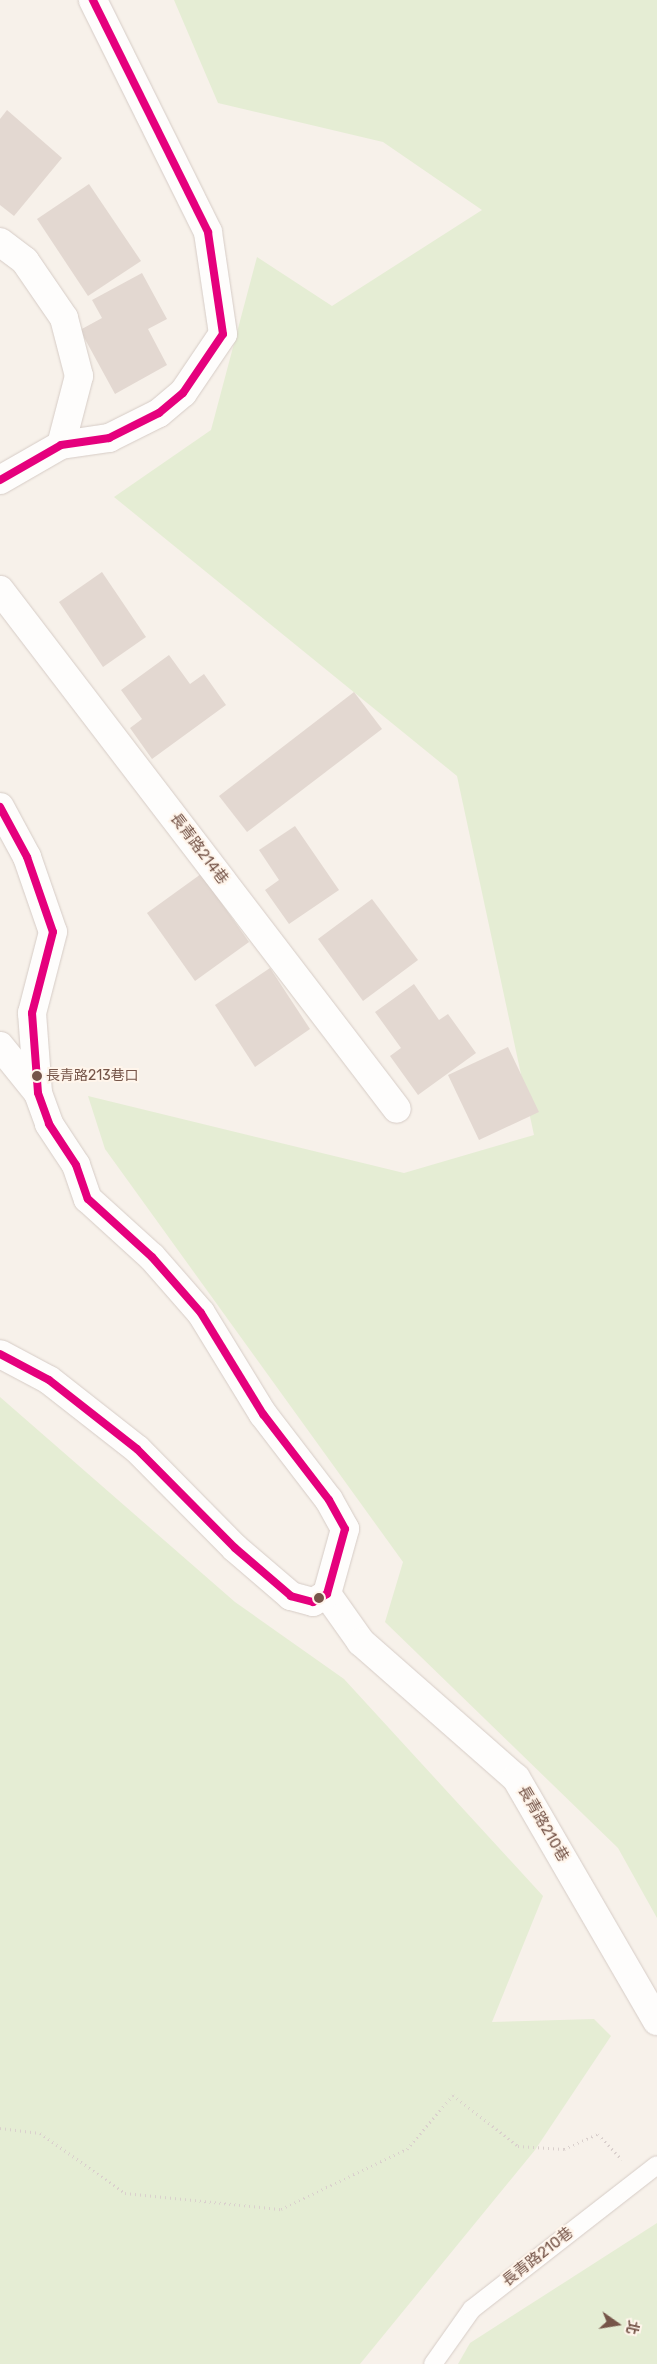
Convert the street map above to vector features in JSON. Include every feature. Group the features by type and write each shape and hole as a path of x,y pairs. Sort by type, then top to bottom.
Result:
{"street":[{"path":"0,480 61,445 109,438 159,413 183,393 223,334 208,232 93,0"},
{"path":"0,242 26,261 64,318 79,376 61,445"},
{"name":"長青路214巷","path":"0,590 397,1109"},
{"path":"0,807 28,857 53,932 32,1013 38,1093"},
{"path":"0,1046 38,1093 88,1199 152,1257 200,1313 262,1414 329,1500 345,1529 328,1594 312,1602 285,1591 234,1548 137,1449 48,1380 0,1354"},
{"name":"長青路210巷","path":"328,1594 361,1642 516,1778 657,2021"}],"lane":[{"name":"長青路210巷","path":"433,2364 472,2309 657,2165"}],"path":[{"path":"0,2128 40,2133 126,2193 281,2208 407,2149 453,2095 518,2146 564,2149 598,2134 639,2179"}],"green space":[{"path":"174,0 657,0 657,1918 618,1848 385,1622 403,1562 105,1149 88,1096 404,1173 534,1135 457,776 114,497 211,430 257,257 332,306 482,210 383,142 218,103"},
{"path":"0,1397 235,1602 344,1679 543,1896 492,2022 594,2019 611,2036 535,2150 360,2364 0,2364"},
{"path":"657,2223 657,2364 458,2364 470,2343"}],"building":[{"path":"7,110 62,158 14,216 0,205 0,119"},
{"path":"89,184 141,261 88,296 37,219"},
{"path":"142,273 167,319 148,329 167,365 115,394 80,330 102,318 92,300"},
{"path":"102,572 146,637 103,667 59,602"},
{"path":"169,655 190,684 204,674 226,705 152,759 130,728 142,719 121,690"},
{"path":"354,692 382,729 247,832 219,796"},
{"path":"295,826 339,890 289,924 265,890 279,880 259,850"},
{"path":"201,874 249,942 195,981 147,913"},
{"path":"372,899 418,960 363,1001 318,939"},
{"path":"270,968 310,1029 255,1067 215,1005"},
{"path":"414,984 439,1020 448,1014 476,1053 418,1095 390,1056 401,1048 375,1012"},
{"path":"508,1047 539,1112 479,1140 448,1075"}],"transit line":[{"path":"0,480 61,445 109,438 159,413 183,393 223,334 208,232 93,0"},
{"path":"0,807 27,857 53,932 32,1013 38,1093 49,1124 76,1165 88,1199 152,1257 201,1313 263,1414 329,1500 345,1529 327,1594 313,1602 291,1596 235,1548 137,1449 49,1380 0,1354"}],"place":[{"name":"長青路213巷口","path":"37,1076"}]}
